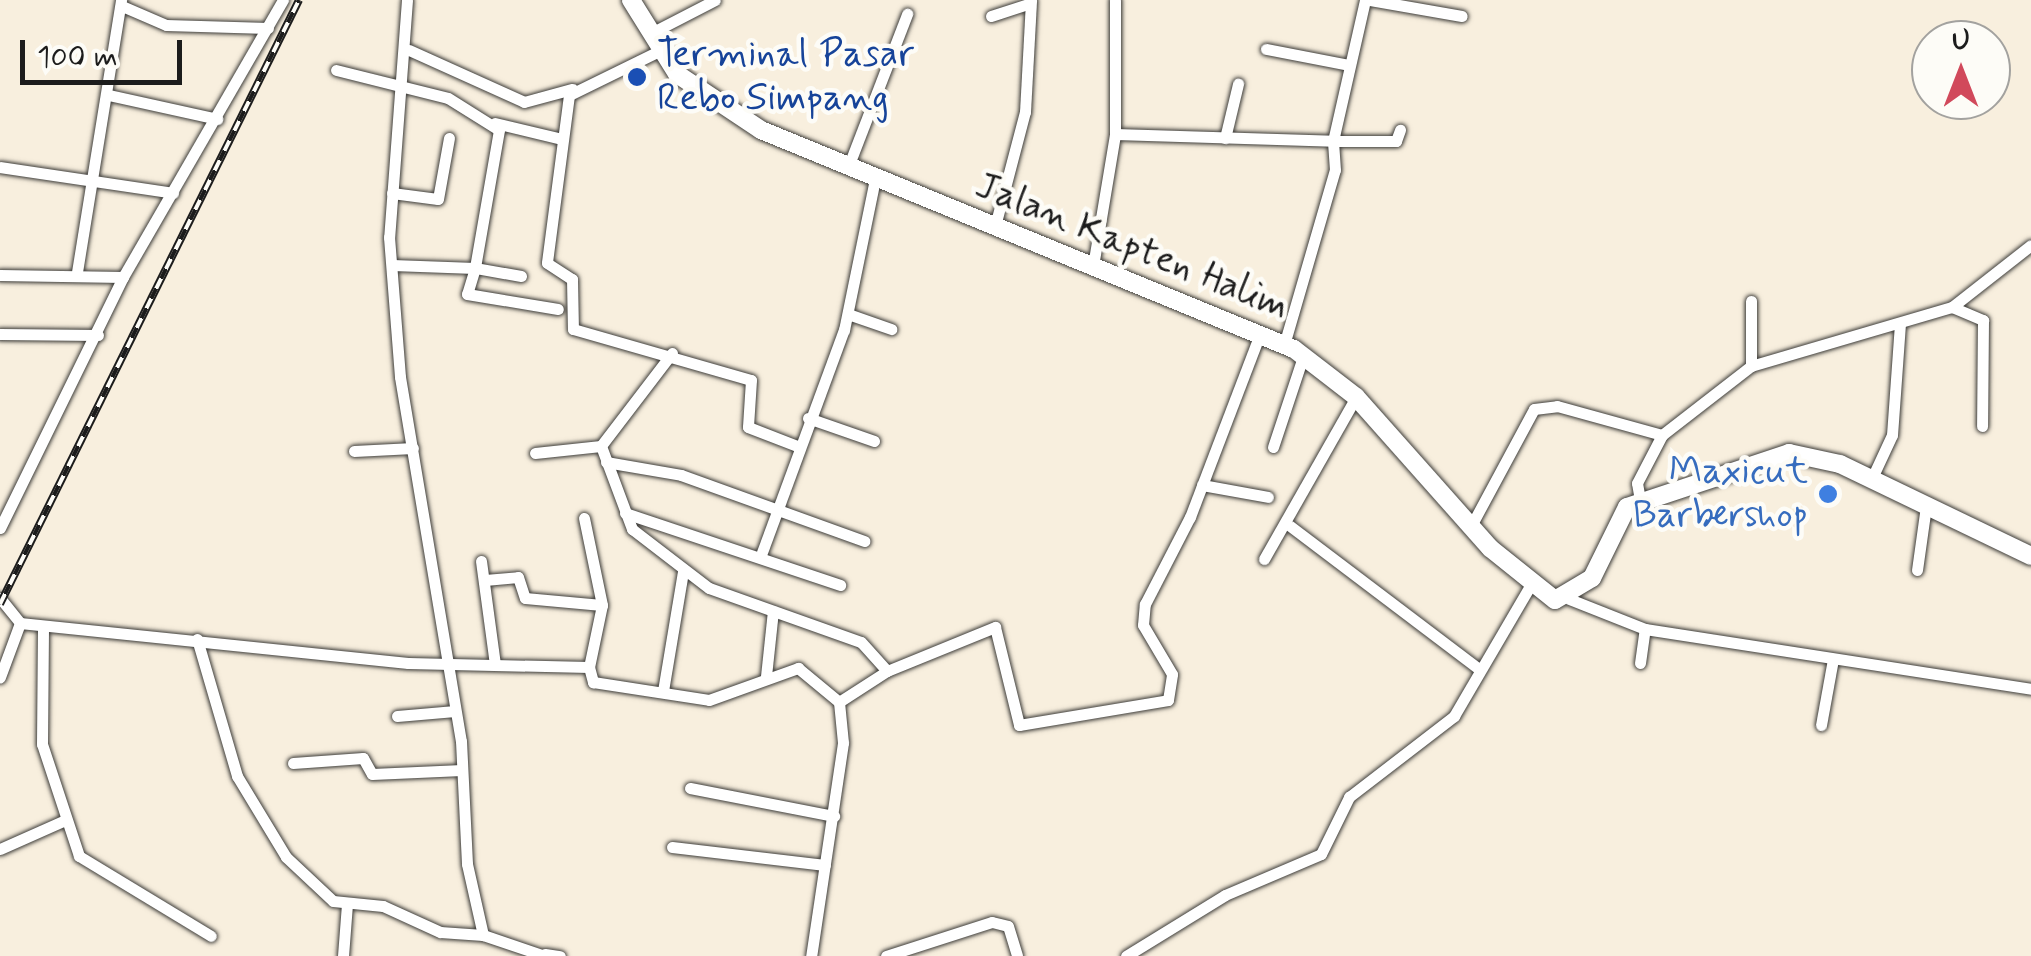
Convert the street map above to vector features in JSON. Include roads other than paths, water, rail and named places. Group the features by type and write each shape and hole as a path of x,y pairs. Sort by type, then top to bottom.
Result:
{"main road":[{"name":"Jalan Kapten Halim","path":"632,0 660,52 716,106 995,226 1094,260 1302,356 1356,397 1470,526 1530,586 1569,598"},
{"path":"1569,598 1592,578 1614,522 1640,500 1789,452 1872,478 2031,556"}],"street":[{"path":"0,528 98,335 123,277 217,120 282,0"},
{"path":"408,0 407,90 392,193 392,265 413,448 450,664 467,864 483,934"},
{"path":"650,34 715,0"},
{"path":"1094,260 1115,134 1115,0"},
{"path":"1284,345 1336,141 1349,65 1368,0 1462,16"},
{"path":"991,16 1030,2 1025,112 995,226"},
{"path":"76,272 122,3 166,25 268,28"},
{"path":"850,162 907,14"},
{"path":"1266,49 1349,65"},
{"path":"409,50 524,102 572,89 660,52"},
{"path":"336,70 407,90 496,123 558,138"},
{"path":"1225,138 1238,84"},
{"path":"572,89 558,138 546,258 572,279 570,326 672,353 751,380 748,427 797,446"},
{"path":"109,95 217,120"},
{"path":"496,123 475,268 467,294 558,309"},
{"path":"1115,134 1396,141 1400,130"},
{"path":"392,193 438,199 449,138"},
{"path":"0,167 94,175 174,193"},
{"path":"762,555 797,446 848,314 876,174"},
{"path":"1640,500 1637,483 1662,435 1751,366 1952,307 2031,244"},
{"path":"392,265 475,268 521,276"},
{"path":"0,275 76,272 123,277"},
{"path":"1751,301 1751,366"},
{"path":"1952,307 1982,320 1982,426"},
{"path":"848,314 891,328"},
{"path":"1872,478 1892,436 1900,324"},
{"path":"0,334 98,335"},
{"path":"839,702 886,671 995,627 1020,725 1164,704 1172,674 1143,626 1144,604 1202,485 1260,336"},
{"path":"535,453 600,446 672,353"},
{"path":"1273,446 1302,356"},
{"path":"1264,560 1290,526 1356,397"},
{"path":"1470,526 1534,409 1557,406 1662,435"},
{"path":"808,418 874,441"},
{"path":"600,446 641,540 684,572 773,611 861,642 886,671"},
{"path":"354,451 413,448"},
{"path":"606,462 681,475 775,513 864,541"},
{"path":"1202,485 1268,497"},
{"path":"1918,570 1926,506"},
{"path":"626,513 762,555 840,585"},
{"path":"584,518 602,605 589,667 593,682 722,699 766,676 802,670 839,702"},
{"path":"1290,526 1479,669"},
{"path":"481,562 495,664"},
{"path":"662,690 684,572"},
{"path":"485,580 518,578 525,598 602,605"},
{"path":"1126,956 1225,895 1321,854 1350,797 1454,716 1530,586"},
{"path":"0,598 20,623 43,630 450,664 589,667"},
{"path":"1569,598 1644,629 2031,688"},
{"path":"766,676 773,611"},
{"path":"0,676 20,623"},
{"path":"1640,663 1644,629"},
{"path":"43,630 42,744 63,821 80,856 103,875 211,936"},
{"path":"198,640 223,740 267,834 326,896 347,904 383,906 440,932 483,934 545,955 560,956"},
{"path":"1820,725 1833,659"},
{"path":"810,956 834,816 839,702"},
{"path":"397,716 455,712"},
{"path":"293,763 363,758 372,774 462,770"},
{"path":"690,788 834,816"},
{"path":"0,849 63,821"},
{"path":"672,847 825,865"},
{"path":"343,956 347,904"},
{"path":"886,956 992,922 1008,926 1017,956"}],"railway":[{"path":"0,604 299,0"}],"place":[{"name":"Terminal Pasar Rebo Simpang","path":"637,77"},
{"name":"Maxicut Barbershop","path":"1828,494"}]}
